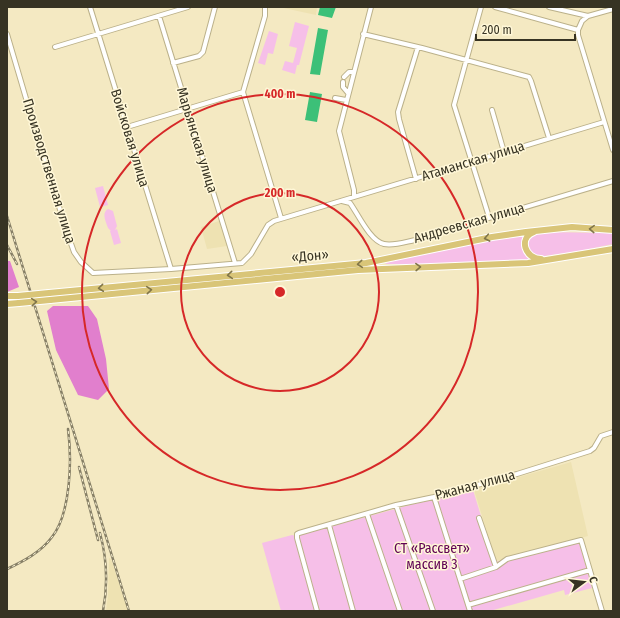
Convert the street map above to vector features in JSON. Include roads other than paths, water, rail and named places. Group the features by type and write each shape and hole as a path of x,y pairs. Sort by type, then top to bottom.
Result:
{"highway":[{"name":"«Дон»","path":"7,296 366,263 492,237 572,227 613,230"},
{"path":"538,231 530,234 525,245 529,255 534,258 539,259 582,254"},
{"name":"«Дон»","path":"7,304 358,270 528,263 613,249"}],"street":[{"name":"Войсковая улица","path":"90,7 171,269"},
{"path":"55,47 188,7"},
{"path":"174,63 199,56 203,52 215,7"},
{"path":"171,269 242,263 248,259 268,225 281,218 244,92 265,7"},
{"path":"354,197 354,190 339,131 371,7"},
{"path":"481,7 454,105 490,217"},
{"path":"495,7 578,30"},
{"path":"549,7 588,16"},
{"path":"613,9 588,16 582,21 578,30 578,35 613,150"},
{"name":"Марьянская улица","path":"159,16 235,264"},
{"name":"Производственная улица","path":"7,34 43,156 74,252 81,262 93,273 171,269"},
{"path":"363,34 418,47 529,77 549,138"},
{"path":"416,179 398,112 418,47"},
{"path":"344,77 349,72 353,72"},
{"path":"343,82 343,87 348,93"},
{"path":"127,127 244,92"},
{"path":"335,98 346,100"},
{"path":"492,110 504,152"},
{"name":"Атаманская улица","path":"281,218 604,122"},
{"name":"Андреевская улица","path":"342,201 350,203 372,236 378,241 384,244 398,243 415,240 613,181"},
{"name":"Ржаная улица","path":"317,611 297,534 396,505 434,497 590,451 594,448 601,436 613,432"},
{"path":"434,497 470,611"},
{"path":"396,505 433,611"},
{"path":"367,514 400,611"},
{"path":"480,518 496,567"},
{"path":"329,525 353,611"},
{"path":"460,579 496,567 507,558 581,540 602,611"},
{"path":"468,605 590,570"}],"railway":[{"path":"7,216 129,611"},
{"path":"7,245 17,264"},
{"path":"7,569 37,552 48,542 58,527 63,514 69,485 70,455 68,429"},
{"path":"79,467 98,540"},
{"path":"100,533 106,572 106,592 103,611"}],"park label":[{"name":"СТ «Рассвет» массив 3","path":"432,556"}]}
